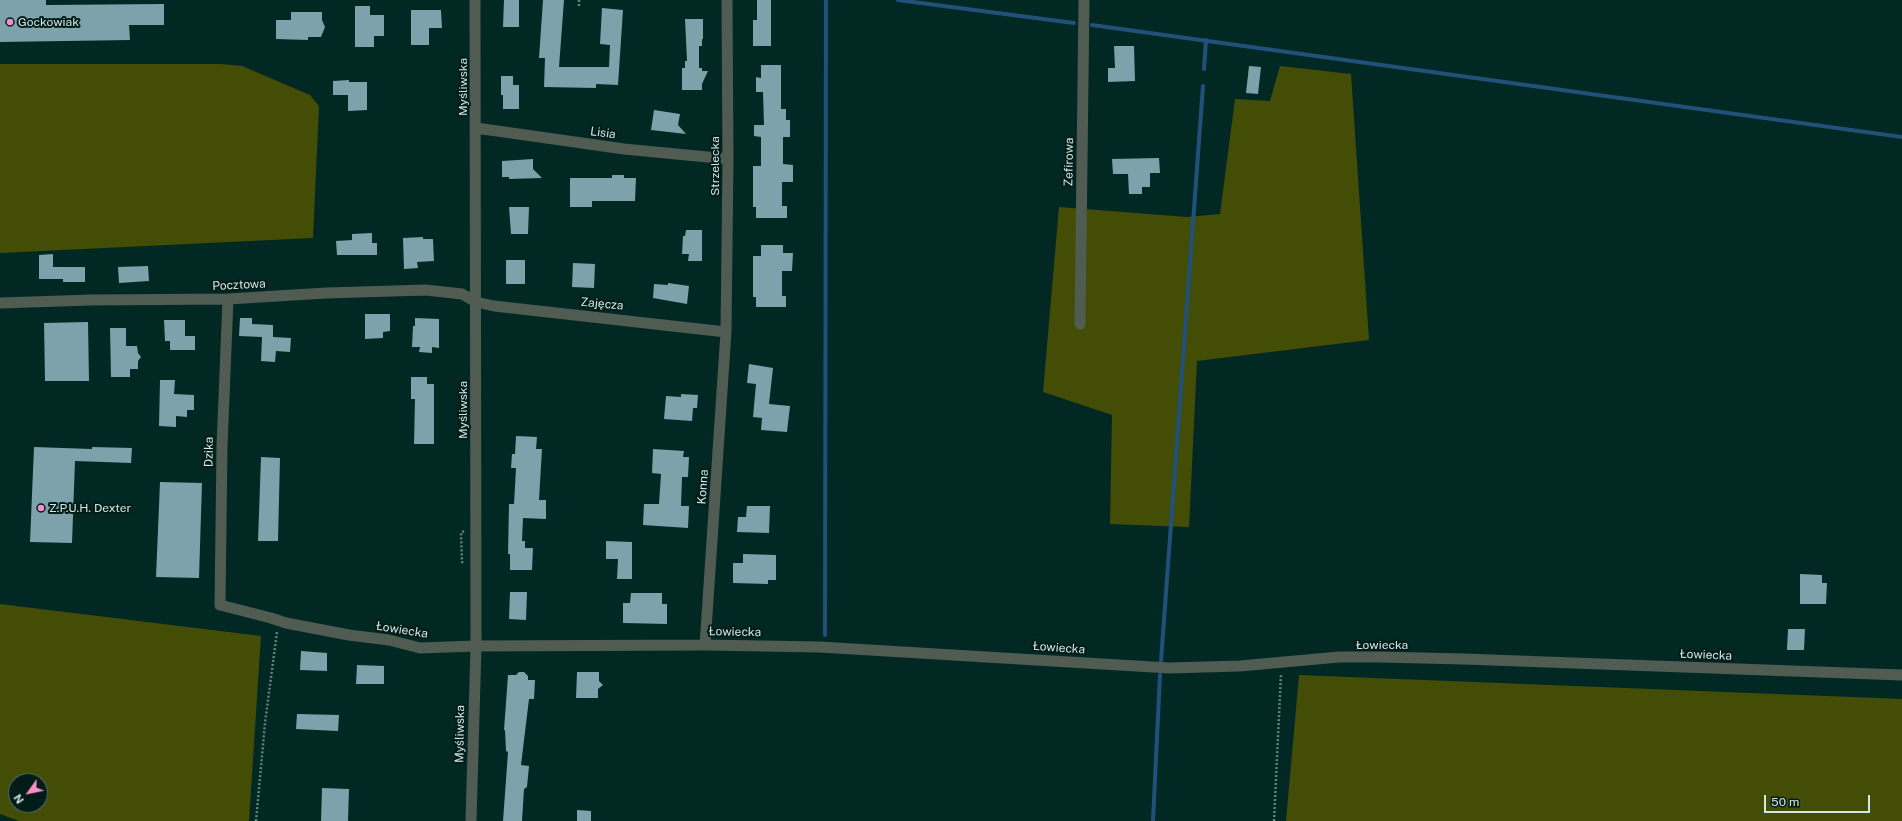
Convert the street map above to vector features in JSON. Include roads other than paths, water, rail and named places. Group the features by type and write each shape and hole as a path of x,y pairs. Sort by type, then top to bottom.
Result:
{"street":[{"name":"Myśliwska","path":"471,821 476,646 475,0"},
{"name":"Strzelecka","path":"726,332 728,159 727,0"},
{"name":"Zefirowa","path":"1080,324 1084,0"},
{"name":"Lisia","path":"476,128 624,149 728,159"},
{"name":"Pocztowa","path":"0,302 228,299 326,293 426,290 462,294 476,302"},
{"name":"Dzika","path":"220,605 222,446 228,299"},
{"name":"Zajęcza","path":"476,302 494,306 535,311 726,332"},
{"name":"Konna","path":"705,645 726,332"},
{"name":"Łowiecka","path":"220,605 286,623 349,635 389,640 420,648 476,646 705,645 820,647 1169,668 1240,666 1338,658 1464,659 1902,675"}],"waterway":[{"path":"825,635 826,0"},
{"path":"898,0 1074,23"},
{"path":"1092,25 1902,137"},
{"path":"1204,69 1206,40"},
{"path":"1161,661 1203,86"},
{"path":"1153,821 1160,675"}],"place":[{"name":"Gockowiak","path":"10,22"},
{"name":"Z.P.U.H. Dexter","path":"41,508"}]}
